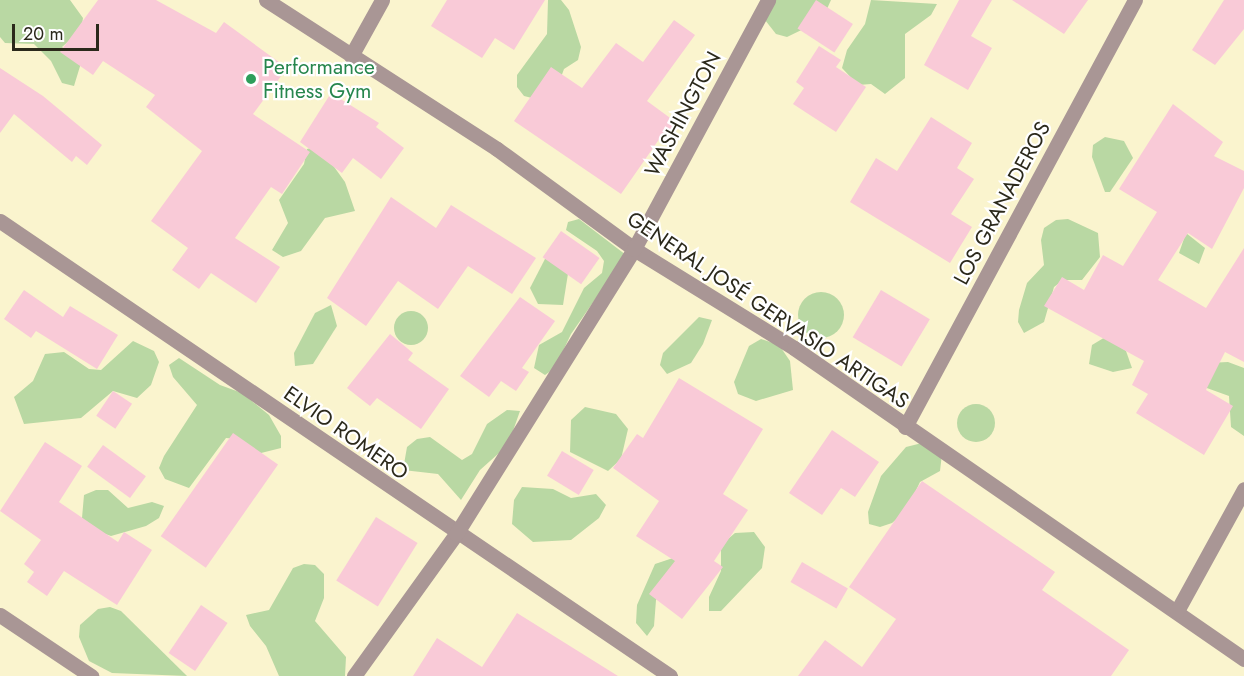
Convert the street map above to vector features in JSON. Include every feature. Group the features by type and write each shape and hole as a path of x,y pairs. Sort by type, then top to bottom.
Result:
{"street":[{"name":"GENERAL JOSÉ GERVASIO ARTIGAS","path":"266,0 497,149 634,249 794,348 905,427 1244,659"},
{"path":"351,56 382,0"},
{"name":"WASHINGTON","path":"354,676 456,534 634,249 768,0"},
{"name":"LOS GRANADEROS","path":"905,427 1135,0"},
{"name":"ELVIO ROMERO","path":"0,221 456,534 670,676"},
{"path":"1177,611 1244,489"},
{"path":"0,615 91,676"}],"green space":[{"path":"0,0 70,0 83,18 81,30 62,47 81,63 74,86 62,83 51,61 34,44 5,43 0,37"},
{"path":"548,0 561,0 569,10 581,47 578,60 564,69 556,91 536,99 524,96 517,87 517,75 547,34"},
{"path":"770,0 831,0 822,20 787,37 776,34 765,20"},
{"path":"871,0 937,4 931,15 905,34 905,78 885,94 871,84 858,85 842,68 847,50 865,24"},
{"path":"1105,137 1124,141 1133,158 1110,192 1105,192 1092,157 1093,145"},
{"path":"319,146 345,182 355,211 325,218 301,251 283,257 272,250 288,223 279,200 304,164 307,149"},
{"path":"579,219 626,255 571,334 555,368 545,375 534,368 539,345 562,332 584,288 602,273 604,261 597,251 566,230 568,222"},
{"path":"1068,219 1098,233 1100,257 1082,280 1063,280 1054,287 1044,322 1024,333 1018,322 1019,310 1027,283 1044,265 1041,240 1044,228 1056,220"},
{"path":"1186,233 1205,248 1199,264 1179,253"},
{"path":"546,257 570,261 563,305 538,304 530,288"},
{"path":"821,292 837,299 844,315 837,331 821,338 805,331 798,315 805,299"},
{"path":"331,305 337,326 313,364 295,366 294,353 315,313"},
{"path":"411,311 423,316 428,328 423,340 411,345 399,340 394,328 399,316"},
{"path":"699,317 712,320 703,344 691,363 667,374 660,365 663,353"},
{"path":"1107,336 1126,351 1132,368 1113,372 1089,364 1092,345"},
{"path":"761,339 779,345 790,361 793,390 756,401 738,394 734,382 749,346"},
{"path":"133,341 154,351 159,362 151,385 137,398 113,391 81,418 24,424 14,397 33,381 45,354 64,352 89,369 101,370"},
{"path":"179,358 220,385 242,393 269,415 281,436 281,448 257,454 238,439 226,438 189,488 165,479 159,468 164,456 197,405 173,377 169,365"},
{"path":"1228,362 1244,368 1244,436 1231,427 1229,396 1193,383 1208,363"},
{"path":"976,404 990,409 995,423 990,437 976,442 962,437 957,423 962,409"},
{"path":"585,407 616,414 628,429 621,459 608,471 570,452 571,420"},
{"path":"507,410 520,411 508,445 480,470 461,500 438,474 403,470 407,447 417,439 430,437 462,460 472,454 487,424"},
{"path":"926,442 942,454 940,471 920,482 906,511 892,523 880,527 869,524 868,512 881,476 906,447"},
{"path":"522,487 553,489 571,498 596,494 606,505 599,518 571,540 533,542 512,524 514,500"},
{"path":"96,490 108,490 128,508 152,502 164,506 159,518 146,526 111,536 89,528 82,518 84,495"},
{"path":"754,532 765,547 762,568 721,611 709,611 709,597 721,571 721,545 735,533"},
{"path":"673,558 679,561 656,600 654,626 647,636 636,623 637,605 655,564"},
{"path":"304,564 315,565 324,574 324,598 315,621 346,657 345,676 279,676 266,646 250,626 246,615 269,610 293,568"},
{"path":"110,607 121,611 187,676 112,673 89,661 79,637 80,625 98,609"}],"building":[{"path":"98,0 156,0 216,33 224,22 287,68 253,114 310,152 282,194 271,187 235,238 280,267 256,303 211,273 199,289 172,270 188,248 151,221 202,151 146,107 155,95 103,61 93,75 60,52"},
{"path":"447,0 545,0 514,50 495,38 482,58 431,26"},
{"path":"816,0 853,24 834,52 797,29"},
{"path":"959,0 992,0 971,36 992,48 968,90 924,65"},
{"path":"1012,0 1088,0 1064,34"},
{"path":"1224,0 1244,0 1244,29 1215,65 1192,50"},
{"path":"674,20 695,35 647,101 677,123 664,141 660,138 621,194 514,121 551,67 582,88 616,43 643,62"},
{"path":"819,46 841,60 836,67 866,87 836,132 793,104 804,88 796,82"},
{"path":"0,68 43,96 102,145 87,165 76,156 72,162 14,114 0,133"},
{"path":"331,93 379,123 376,127 404,148 381,179 353,158 342,173 300,142"},
{"path":"1173,104 1223,142 1214,156 1244,171 1244,188 1212,249 1188,233 1158,280 1206,308 1244,248 1244,362 1225,352 1206,390 1233,406 1204,455 1136,413 1148,394 1132,385 1144,361 1044,306 1062,277 1084,290 1103,255 1123,266 1157,212 1119,189"},
{"path":"931,117 972,143 957,168 974,179 951,214 972,227 950,263 850,202 876,158 897,171"},
{"path":"391,197 436,228 451,205 536,258 512,294 468,266 438,309 398,281 366,326 327,298"},
{"path":"561,231 600,258 581,284 543,257"},
{"path":"24,290 63,317 70,306 118,335 97,369 36,331 31,338 4,319"},
{"path":"881,290 930,319 902,367 853,337"},
{"path":"520,297 555,321 522,368 529,372 516,391 501,381 489,397 460,376"},
{"path":"390,334 413,353 408,360 449,389 421,429 377,398 370,406 347,388"},
{"path":"679,378 763,429 723,494 748,510 714,561 723,567 682,619 649,594 675,561 636,536 659,501 613,468 637,434 643,438"},
{"path":"113,391 132,404 115,429 96,416"},
{"path":"832,430 879,462 855,497 841,488 822,515 789,493"},
{"path":"233,433 278,465 206,568 161,536"},
{"path":"45,442 82,466 59,502 118,542 124,532 152,550 117,605 64,571 47,596 27,582 34,572 24,564 41,540 0,511"},
{"path":"103,445 146,476 130,498 87,467"},
{"path":"562,451 594,470 579,495 547,476"},
{"path":"922,481 1055,572 1042,590 1129,650 1111,676 798,676 825,640 862,667 896,619 849,587"},
{"path":"376,517 418,543 378,607 336,581"},
{"path":"802,562 848,588 836,608 790,582"},
{"path":"201,605 228,623 195,671 169,653"},
{"path":"517,613 618,676 413,676 437,638 482,667"}],"place":[{"name":"Performance Fitness Gym","path":"251,79"}]}
